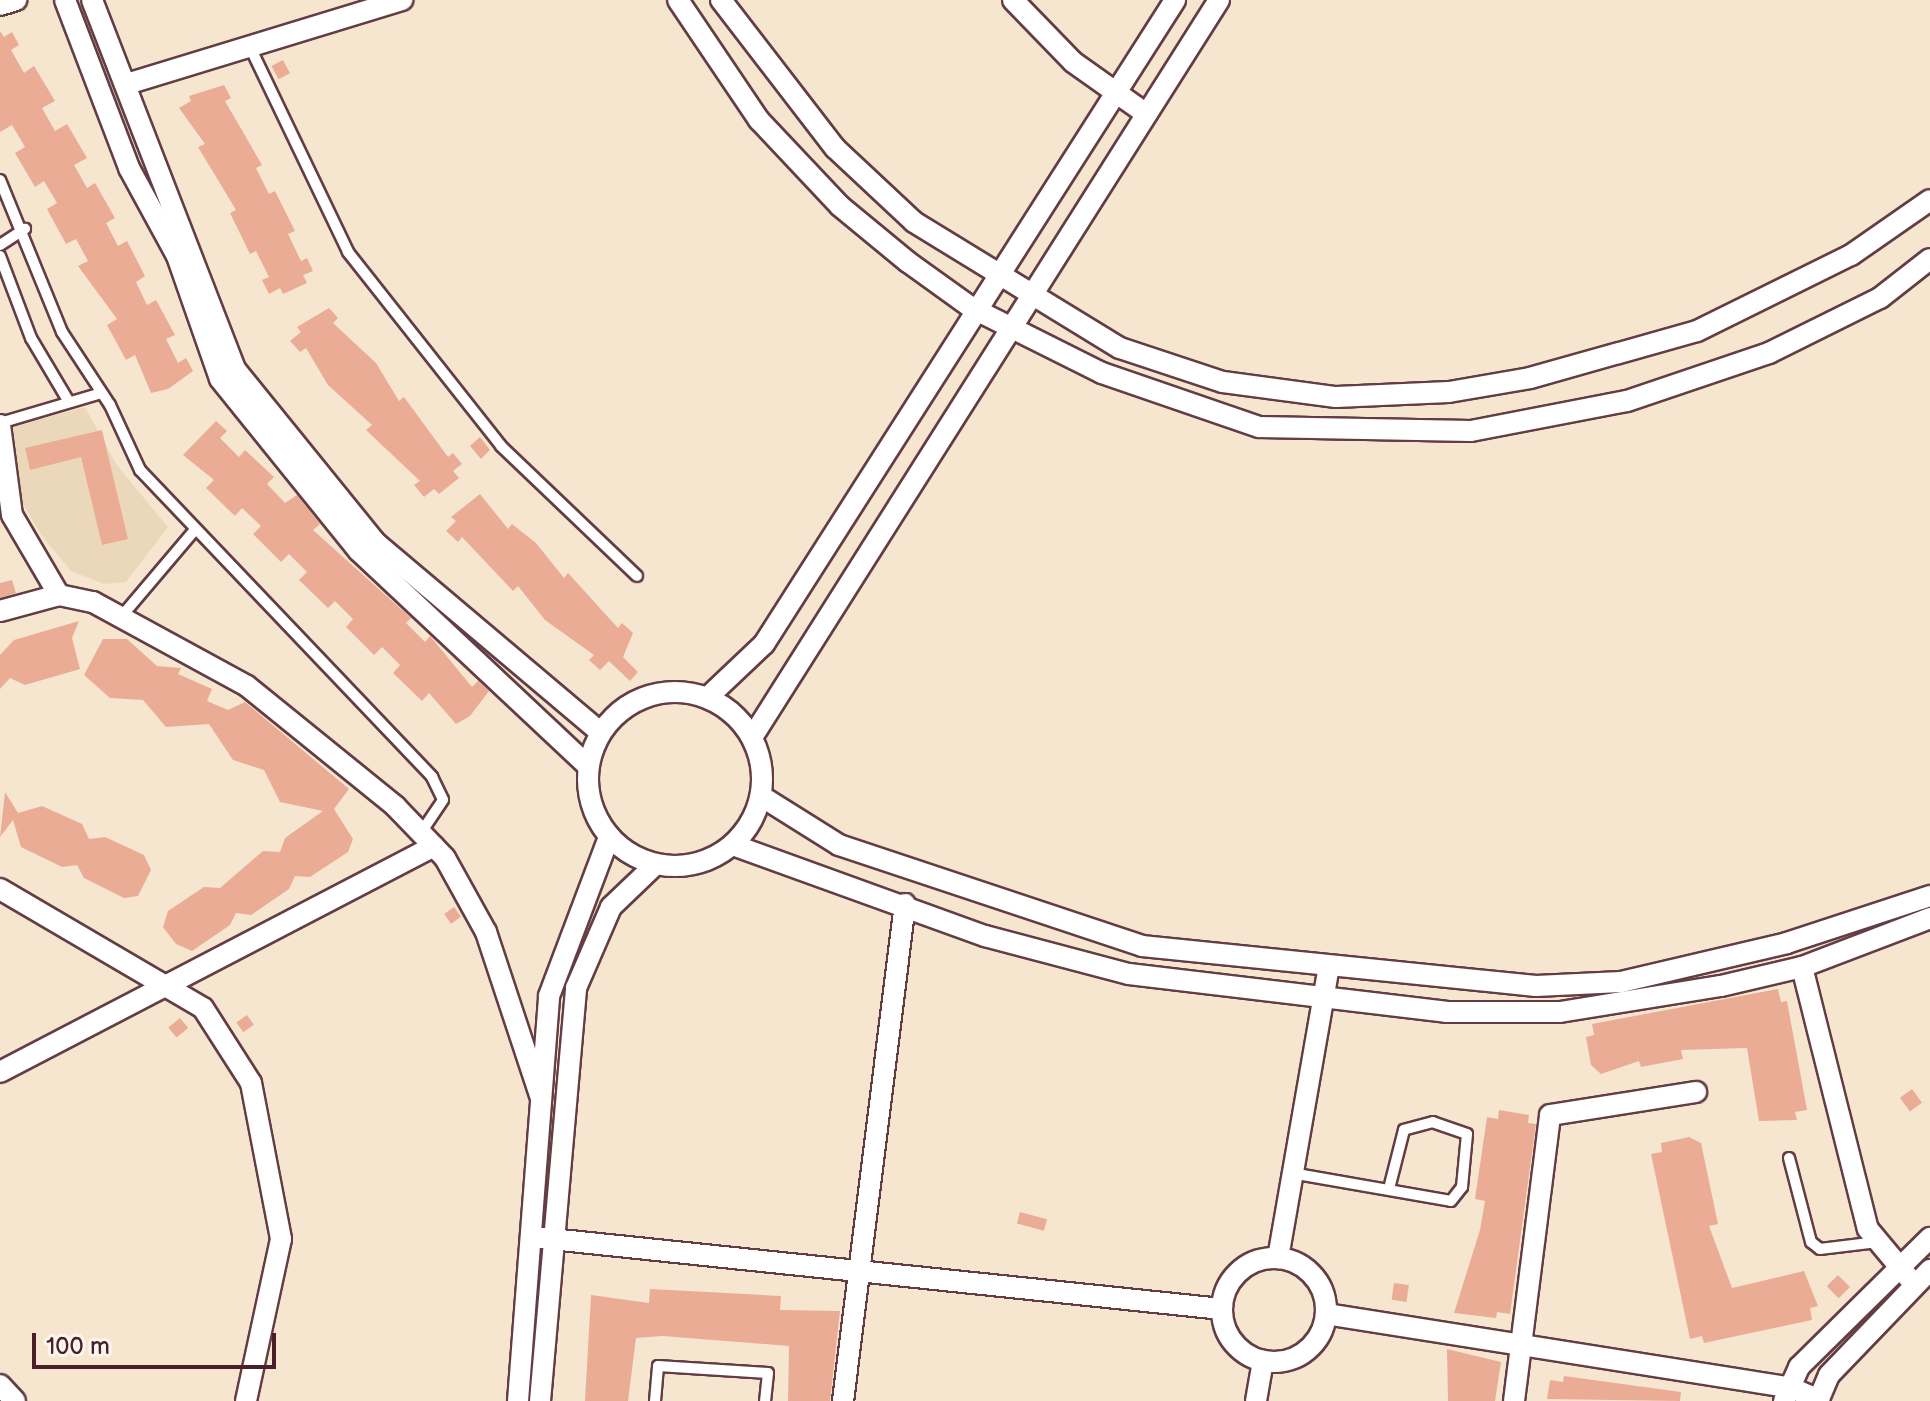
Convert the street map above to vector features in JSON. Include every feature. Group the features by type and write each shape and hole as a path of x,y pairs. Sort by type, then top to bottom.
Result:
{"street":[{"path":"0,5 16,0"},
{"path":"65,0 129,168 177,256 220,379 359,551 588,766"},
{"path":"92,0 235,369 375,542 600,732"},
{"path":"127,84 402,0"},
{"path":"678,0 759,120 840,206 972,308 1102,373 1259,427 1471,431 1627,401 1769,353 1880,298 1930,259"},
{"path":"721,0 835,148 914,222 1028,298 1120,348 1223,382 1336,397 1449,392 1530,378 1697,331 1851,255 1930,200"},
{"path":"1013,0 1113,94 1145,113"},
{"path":"708,697 764,644 972,308 1175,0"},
{"path":"753,736 708,697 648,695 600,732 588,766 588,791 609,837 655,865 696,863 733,845 761,796 753,736 1219,0"},
{"path":"0,424 12,515 59,595"},
{"path":"0,611 59,595 121,617 247,686 428,839 486,932 541,1098"},
{"path":"761,796 839,845 1142,946 1536,986 1621,982 1787,943 1930,896"},
{"path":"540,1401 543,1238 541,1098 558,957 609,837"},
{"path":"0,1072 166,987 428,839"},
{"path":"733,845 905,904 985,936 1129,974 1446,1012 1560,1012 1802,967 1930,918"},
{"path":"518,1401 585,957 611,907 655,865"},
{"path":"0,889 203,1008 251,1083 281,1239 246,1401"},
{"path":"843,1401 862,1269 905,904"},
{"path":"1278,1258 1297,1174 1329,967"},
{"path":"1802,967 1843,1148 1878,1242 1913,1283"},
{"path":"1514,1401 1550,1115 1696,1092"},
{"path":"543,1238 1222,1309"},
{"path":"1787,1394 1895,1265 1930,1238"},
{"path":"1278,1258 1312,1273 1326,1314 1308,1351 1263,1361 1232,1342 1222,1309 1240,1271 1278,1258"},
{"path":"1326,1314 1522,1345 1819,1400 1829,1375 1913,1283 1930,1270"},
{"path":"1256,1401 1263,1361"},
{"path":"0,1385 15,1401"}],"lane":[{"path":"250,47 348,252 501,446 637,576"},
{"path":"0,180 25,229 62,332 101,393 140,470 194,531 432,777 443,800 428,839"},
{"path":"0,245 25,229"},
{"path":"0,256 31,338 69,402"},
{"path":"0,424 101,393"},
{"path":"121,617 194,531"},
{"path":"1297,1174 1451,1201 1462,1187 1467,1134 1433,1122 1404,1130 1389,1189"},
{"path":"1789,1158 1811,1242 1820,1249 1878,1242"},
{"path":"655,1401 658,1366 768,1373 765,1401"}],"shaded area":[{"path":"85,407 116,464 168,527 126,582 104,584 71,571 42,536 24,506 3,429"}],"building":[{"path":"0,31 4,37 12,32 19,45 11,50 24,73 34,66 55,101 42,108 55,131 67,124 87,158 74,165 87,188 95,183 115,218 106,223 118,246 127,241 145,276 136,282 147,305 156,300 175,335 166,339 178,363 186,358 193,371 168,389 151,393 135,355 126,360 107,325 117,319 78,266 88,261 76,239 66,244 47,209 57,203 44,181 35,187 15,153 25,147 12,125 0,132"},
{"path":"283,60 290,73 279,79 272,66"},
{"path":"224,85 231,98 225,101 262,165 256,168 269,194 275,191 295,231 288,234 301,261 307,258 313,271 303,275 307,283 283,294 280,288 269,294 262,280 269,277 256,251 250,254 230,213 236,210 198,147 205,144 179,108 191,101 189,96"},
{"path":"329,308 338,318 333,323 376,363 399,401 404,397 448,457 453,453 462,464 453,471 459,478 439,494 434,489 424,497 414,485 420,481 366,430 372,425 328,385 306,348 300,352 290,341 301,332 297,327"},
{"path":"216,421 227,431 220,438 239,457 245,450 274,477 267,484 285,503 297,495 320,524 313,530 411,618 406,623 425,642 430,636 472,687 478,681 489,691 470,716 456,724 429,693 422,701 393,673 400,665 382,647 374,655 346,627 353,619 335,601 328,608 299,580 307,572 289,554 281,562 253,534 261,526 242,508 235,516 206,488 214,480 183,455"},
{"path":"102,430 128,539 102,545 81,457 30,470 25,448"},
{"path":"480,437 490,450 481,459 470,446"},
{"path":"480,494 508,529 512,524 536,543 564,578 568,573 618,628 622,623 633,633 623,657 638,672 630,681 609,661 600,670 589,660 594,655 545,620 518,586 513,591 462,537 458,542 446,531 456,521 451,517"},
{"path":"12,580 16,593 0,598 0,583"},
{"path":"79,621 72,638 80,669 25,685 10,678 0,689 0,655 14,640"},
{"path":"103,639 127,639 157,666 181,668 178,674 212,689 207,701 228,710 245,702 349,789 334,809 353,839 348,852 310,877 295,876 289,889 251,915 236,913 230,925 192,951 176,944 163,927 168,911 204,887 220,888 263,851 280,852 285,838 323,811 280,802 264,770 233,760 209,724 166,727 143,700 110,698 84,675"},
{"path":"5,792 18,813 42,806 82,824 89,839 105,837 144,855 151,870 138,896 124,898 84,878 77,865 62,867 21,847 13,820 0,837"},
{"path":"454,907 461,917 451,924 444,914"},
{"path":"1778,989 1781,1002 1787,1001 1807,1110 1795,1112 1797,1120 1759,1121 1747,1048 1681,1050 1683,1059 1641,1067 1639,1061 1601,1074 1591,1065 1586,1037 1594,1035 1592,1024"},
{"path":"247,1015 254,1025 243,1032 236,1022"},
{"path":"180,1018 188,1028 177,1038 168,1027"},
{"path":"1912,1089 1922,1103 1910,1112 1900,1098"},
{"path":"1499,1110 1529,1115 1528,1123 1536,1124 1510,1314 1497,1312 1496,1318 1454,1313 1480,1230 1485,1201 1475,1199 1487,1117 1498,1119"},
{"path":"1689,1137 1701,1143 1718,1224 1709,1226 1732,1288 1804,1271 1818,1306 1810,1308 1812,1320 1704,1343 1702,1336 1690,1339 1651,1154 1662,1152 1661,1143"},
{"path":"1020,1212 1047,1219 1044,1231 1017,1224"},
{"path":"1838,1275 1850,1287 1839,1298 1827,1286"},
{"path":"1394,1283 1409,1285 1406,1302 1392,1300"},
{"path":"650,1289 781,1296 780,1310 840,1311 830,1401 788,1401 789,1346 662,1336 636,1338 628,1401 585,1401 591,1295 649,1303"},
{"path":"1447,1349 1501,1362 1495,1401 1448,1401"},
{"path":"1564,1376 1681,1392 1680,1401 1547,1399 1550,1380 1563,1382"}]}
